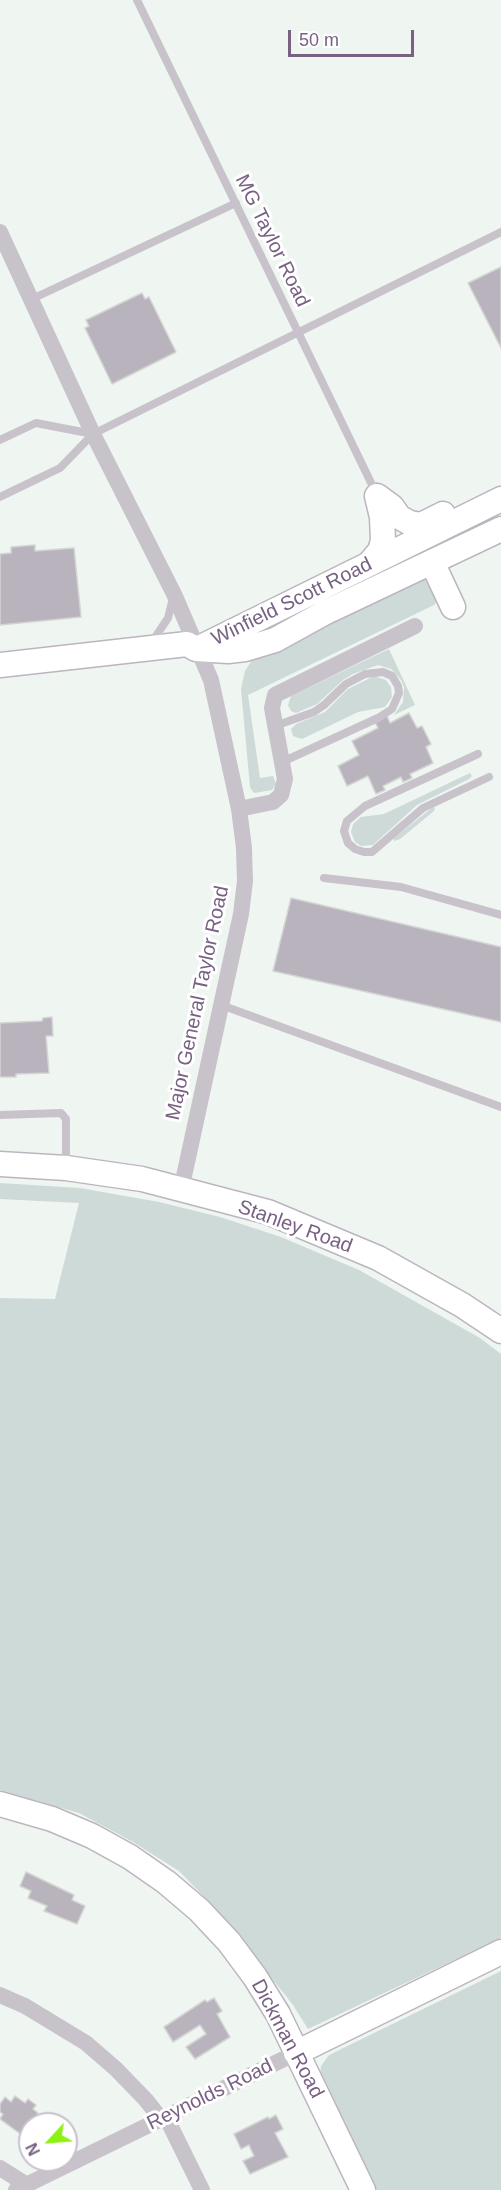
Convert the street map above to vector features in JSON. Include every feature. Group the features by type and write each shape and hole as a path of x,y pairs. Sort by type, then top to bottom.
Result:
{"street":[{"name":"Major General Taylor Road","path":"0,232 93,434 174,594 211,680 239,808 245,882 241,914 181,1190"},
{"path":"377,496 392,507 399,518 421,525 461,504 486,495 501,494"},
{"path":"369,564 380,551 383,541 382,517 377,496"},
{"name":"Winfield Scott Road","path":"0,665 187,644 196,649 251,624 501,499"},
{"path":"196,649 237,650 275,640 324,613 501,529"},
{"path":"432,562 453,607"},
{"path":"239,808 273,802 280,795 285,779 274,726 272,708 275,695 415,626"},
{"name":"Stanley Road","path":"0,1164 66,1168 142,1179 268,1212 378,1258 462,1305 501,1331"},
{"name":"Dickman Road","path":"0,1804 51,1819 92,1836 130,1857 166,1882 199,1910 242,1959 278,2014 363,2190"},
{"name":"Reynolds Road","path":"29,2186 501,1953"},
{"path":"0,1995 25,2006 86,2043 116,2069 163,2118 202,2190"},
{"path":"0,2168 29,2186"}],"lane":[{"name":"MG Taylor Road","path":"137,0 377,496"},
{"path":"32,299 236,203"},
{"path":"0,497 60,468 93,434 501,232"},
{"path":"0,440 36,423 93,434"},
{"path":"149,648 168,618 174,594"},
{"path":"274,726 314,712 346,684 365,674 383,672 392,676 398,686 399,693 392,709 378,718 282,762"},
{"path":"478,754 365,806 347,821 344,831 348,843 355,849 372,852 423,808 446,795 489,777"},
{"path":"324,878 401,887 501,915"},
{"path":"221,1005 501,1107"},
{"path":"0,1115 61,1113 66,1119 66,1168"}],"shaded area":[{"path":"421,575 430,579 438,599 434,605 248,695 260,778 273,776 276,784 272,790 253,792 250,787 241,689 245,671 252,660 256,655"},
{"path":"389,649 415,705 394,715 403,702 404,687 391,669 378,665 343,680 317,704 296,713 291,711 288,705 291,696"},
{"path":"374,676 386,680 391,687 392,697 385,707 358,712 302,739 293,736 291,729 296,724 325,712 348,689"},
{"path":"470,773 472,776 469,779 417,805 373,845 361,846 355,842 351,832 353,824 361,817 384,814"},
{"path":"433,807 434,811 400,839 394,841 394,838"},
{"path":"0,1183 80,1188 159,1202 220,1217 281,1237 359,1270 480,1338 501,1354 501,1938 308,2029 293,2005 220,1913 179,1871 133,1842 79,1813 0,1790 0,1298 55,1299 79,1203 0,1199"},
{"path":"501,1971 501,2190 374,2190 320,2077 321,2066 329,2055"}],"building":[{"path":"501,267 501,348 468,283"},
{"path":"142,293 145,299 149,297 176,352 112,384 85,328 89,326 86,320"},
{"path":"35,545 35,551 74,548 81,617 0,625 0,554 11,553 11,547"},
{"path":"409,713 417,728 422,726 431,744 426,747 433,763 410,774 412,778 403,782 401,777 383,786 385,790 376,794 368,776 347,786 338,766 359,755 352,741 378,728 375,722 387,716 390,723"},
{"path":"291,898 501,947 501,1022 273,971"},
{"path":"52,1017 53,1036 46,1036 49,1073 0,1077 0,1023 42,1021 43,1018"},
{"path":"26,1872 74,1895 72,1900 85,1906 77,1924 44,1911 47,1906 28,1898 31,1891 20,1886"},
{"path":"214,1998 222,2011 217,2014 230,2037 195,2059 186,2047 206,2034 200,2025 173,2042 164,2027 205,2000 207,2002"},
{"path":"15,2096 25,2103 28,2099 36,2105 33,2109 37,2112 18,2112 18,2132 0,2119 3,2114 0,2112 0,2104 5,2097 11,2102"},
{"path":"276,2115 283,2129 275,2133 288,2157 250,2174 243,2161 254,2156 249,2145 241,2149 234,2134"}]}
